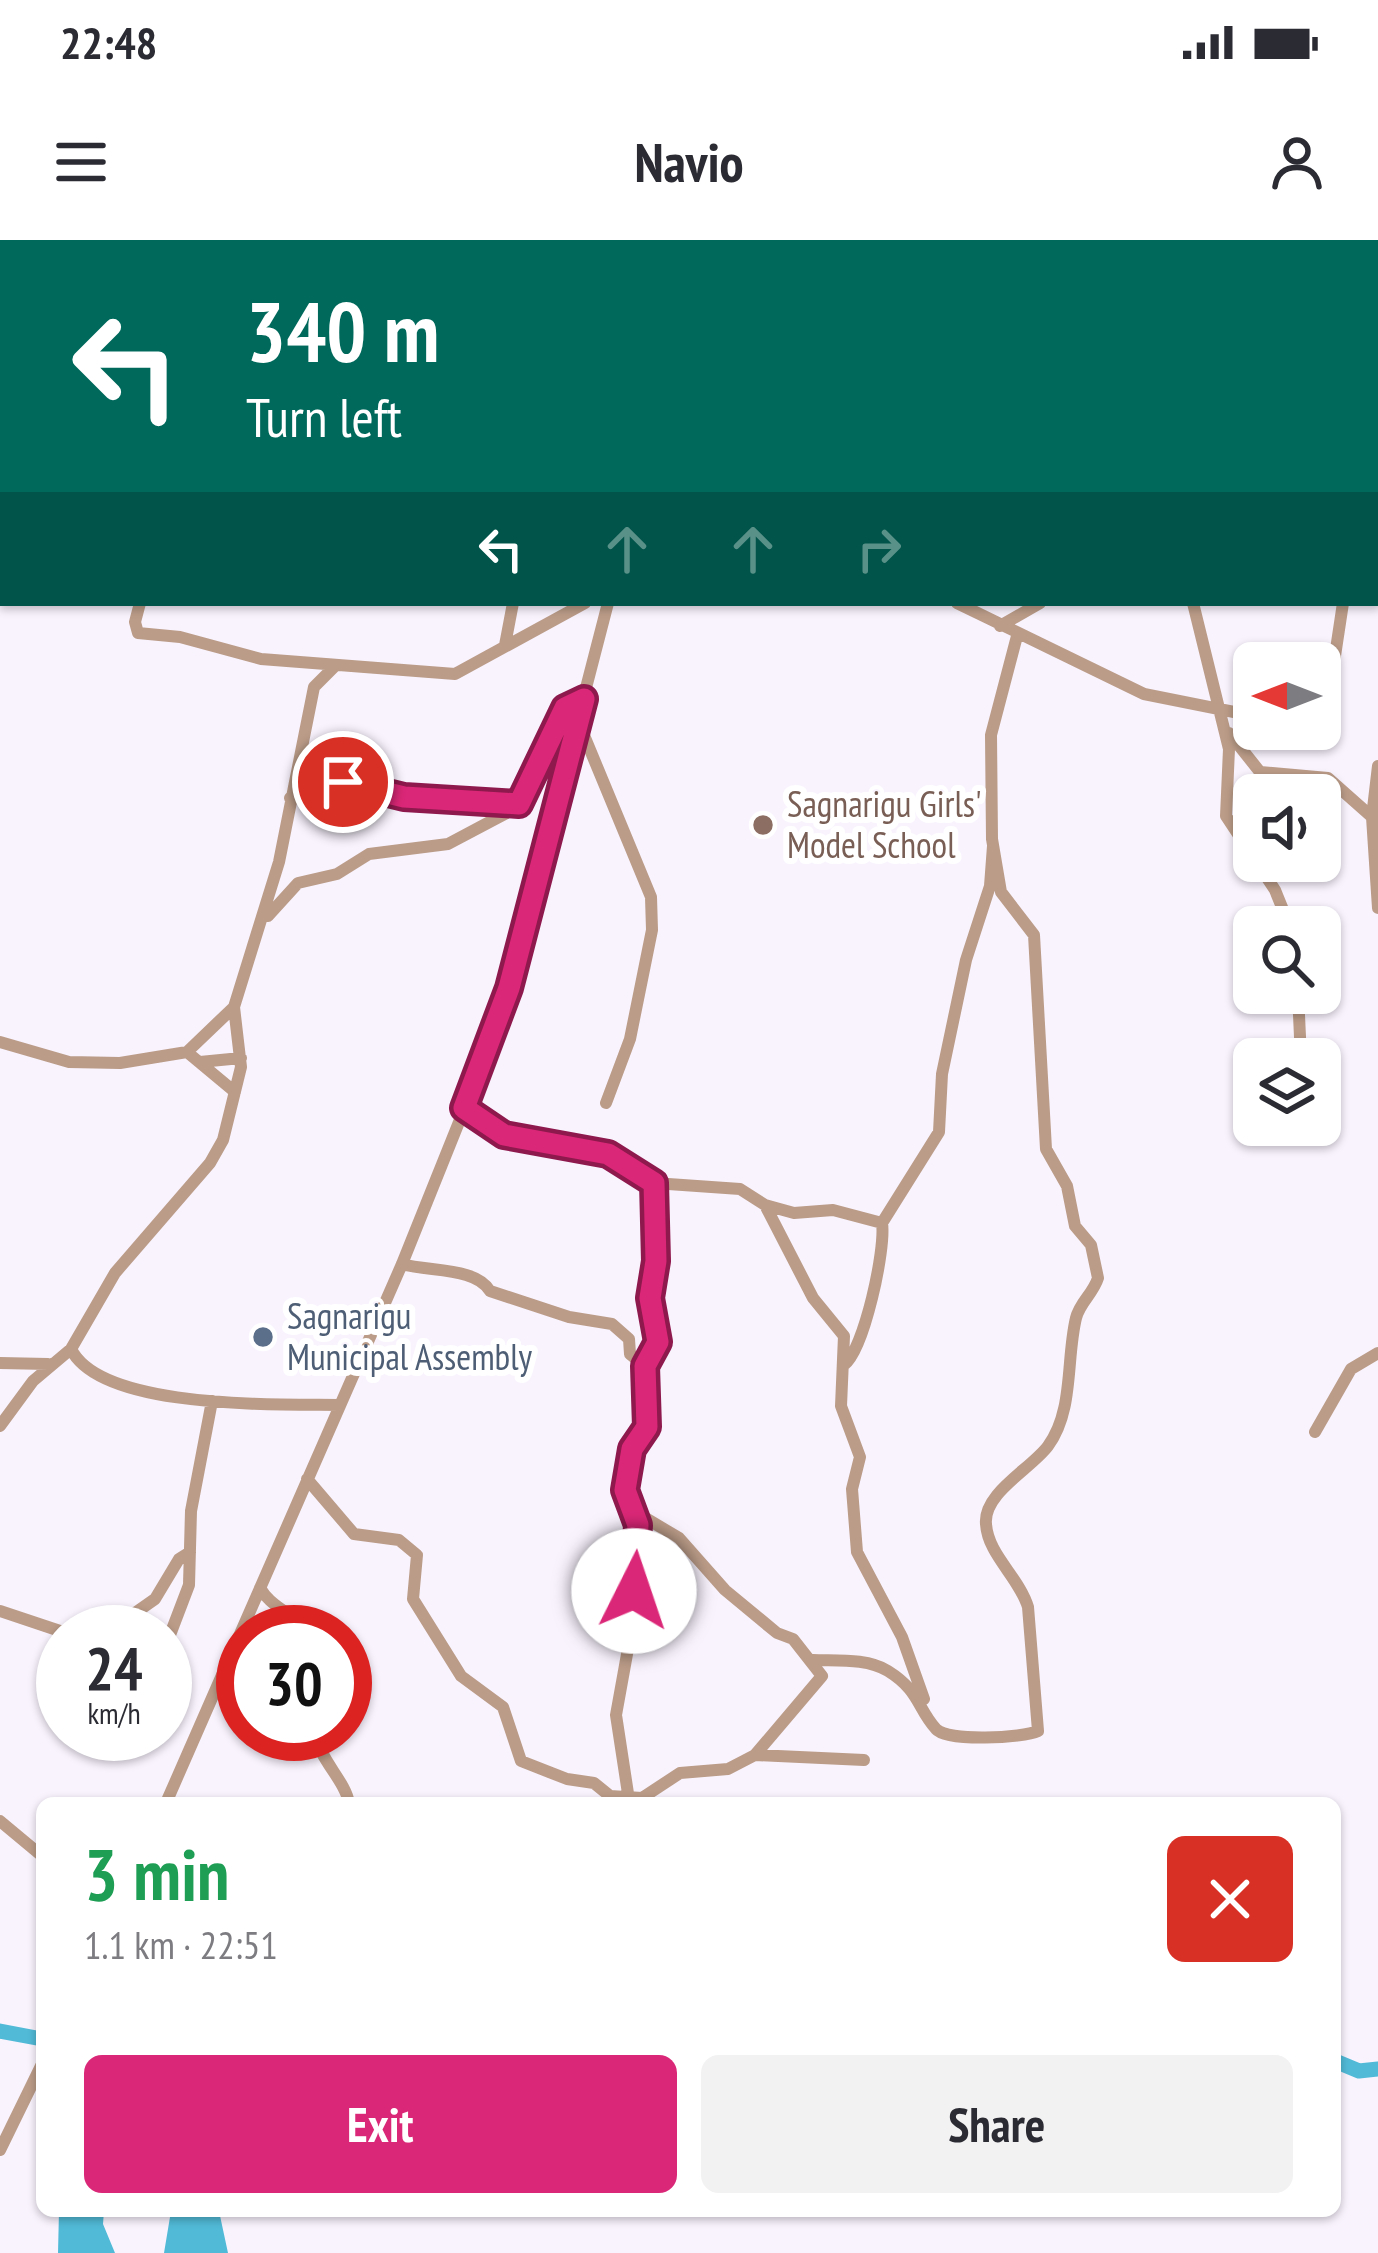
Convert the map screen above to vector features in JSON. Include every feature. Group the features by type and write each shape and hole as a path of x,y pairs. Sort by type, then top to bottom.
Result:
{"street":[{"path":"139,606 134,622 139,633 180,638 260,659 455,674 580,606"},
{"path":"505,645 512,606"},
{"path":"169,1797 402,1264 500,1020 580,726 607,606"},
{"path":"963,606 1144,694 1233,713"},
{"path":"1000,626 1035,606"},
{"path":"1194,606 1226,728 1226,816 1281,906"},
{"path":"1337,642 1342,606"},
{"path":"843,1366 854,1357 869,1306 882,1223 940,1132 942,1074 966,960 990,886 991,735 1017,636"},
{"path":"0,1042 93,1064 187,1052 234,1007 263,922 314,687 334,667"},
{"path":"263,922 298,883 337,874 369,854 448,844 519,804 565,708 584,699"},
{"path":"580,726 651,897 652,930 630,1039 606,1103"},
{"path":"1226,728 1260,772 1328,778 1372,817"},
{"path":"1378,766 1372,817 1378,908"},
{"path":"290,798 303,786 343,782 404,797 519,804"},
{"path":"764,1204 812,1298 844,1336 841,1406 860,1457 853,1489 856,1552 902,1636 935,1729 944,1734 998,1738 1038,1732 1028,1606 1022,1587 991,1545 985,1522 988,1507 1048,1447 1063,1408 1076,1317 1098,1279 1091,1245 1076,1226 1067,1186 1046,1149 1034,934 1001,892 993,845"},
{"path":"0,1426 48,1364 71,1349 115,1274 210,1163 223,1139 242,1058 234,1007"},
{"path":"187,1052 235,1092"},
{"path":"200,1063 242,1058"},
{"path":"464,1108 504,1135 608,1154 654,1183 740,1189 764,1204 794,1213 833,1210 882,1223"},
{"path":"628,1797 616,1715 633,1621 638,1525 625,1490 632,1449 647,1427 645,1366 658,1342 650,1298 656,1261 654,1183"},
{"path":"402,1264 436,1274 464,1273 484,1280 490,1292 568,1317 603,1320 621,1330 629,1339 630,1354 645,1366"},
{"path":"71,1349 76,1360 120,1383 212,1401 339,1405"},
{"path":"1315,1432 1351,1370 1378,1353"},
{"path":"0,1363 48,1364"},
{"path":"182,1605 190,1585 191,1511 212,1401"},
{"path":"307,1479 355,1534 399,1540 417,1555 412,1599 461,1676 503,1706 521,1761 618,1797"},
{"path":"632,1510 679,1538 725,1590 813,1660 822,1676 755,1755 728,1769 680,1773 644,1797"},
{"path":"146,1605 155,1599 178,1559 190,1552"},
{"path":"260,1588 270,1605"},
{"path":"0,1611 36,1623"},
{"path":"813,1660 886,1669 926,1706"},
{"path":"755,1755 863,1760"},
{"path":"323,1761 348,1797"},
{"path":"0,1821 36,1851"},
{"path":"0,2150 36,2076"}],"water":[{"path":"59,2217 104,2217 115,2253 58,2253"},
{"path":"170,2217 220,2217 228,2253 164,2253"}],"waterway":[{"path":"0,2031 36,2038"},
{"path":"0,2037 4,2032"},
{"path":"1341,2064 1359,2071 1378,2069"}],"place":[{"name":"Sagnarigu Girls' Model School","path":"763,825"},
{"name":"Sagnarigu Municipal Assembly","path":"263,1337"}],"route":[{"path":"343,782 404,797 519,804 565,708 584,699 500,1020 464,1108 496,1132 608,1154 654,1183 651,1234 656,1261 650,1298 658,1342 645,1366 647,1427 632,1449 625,1490 625,1501 638,1525 634,1591"}]}
